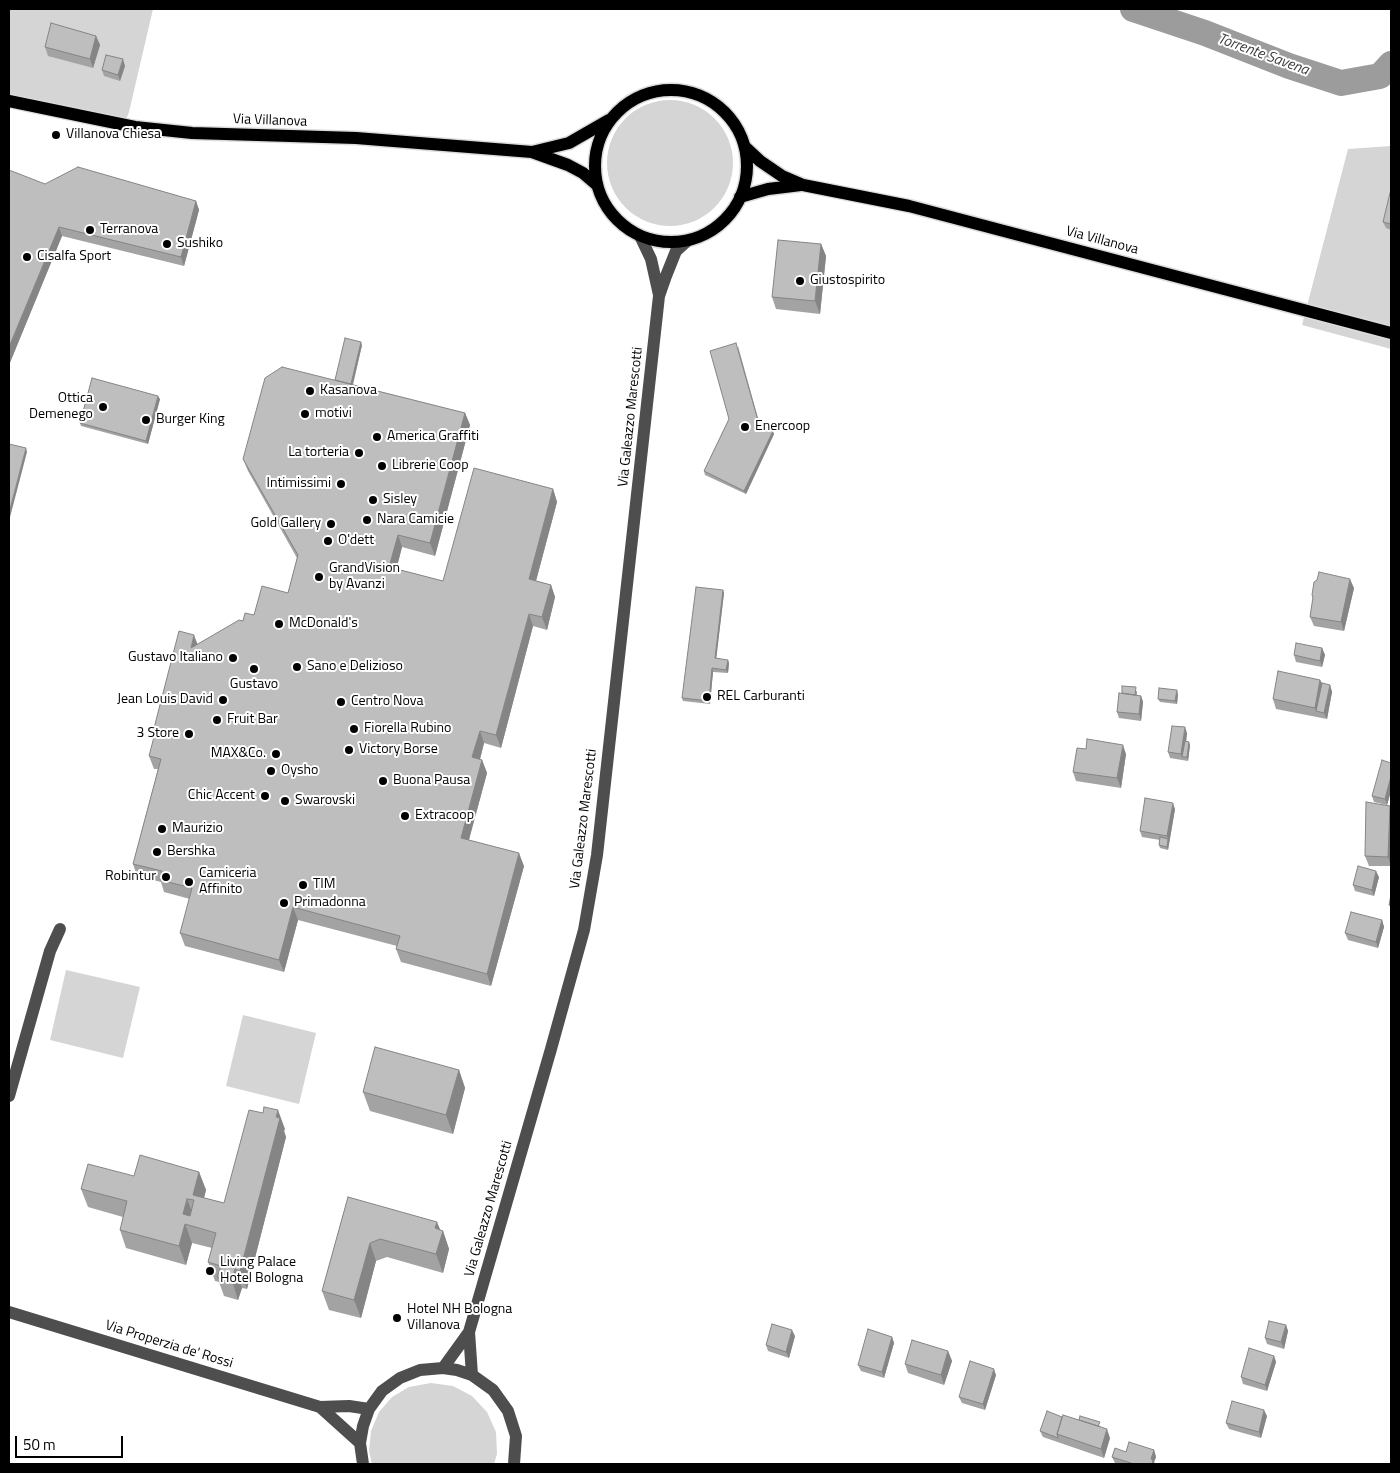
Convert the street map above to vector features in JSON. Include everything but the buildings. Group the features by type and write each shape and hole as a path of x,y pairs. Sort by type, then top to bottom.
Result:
{"main road":[{"path":"664,90 685,91 706,98 723,110 736,127 745,147 747,164 745,181 740,197 730,213 717,226 687,241 660,242 640,236 621,224 606,206 596,185 594,162 598,140 609,120 624,105 643,94 664,90"},
{"name":"Via Villanova","path":"9,100 135,127 192,133 356,138 532,152 576,169 596,185"},
{"name":"Via Villanova","path":"532,152 570,143 609,120"},
{"name":"Via Villanova","path":"745,147 760,162 782,176 803,185 910,206 1391,333"},
{"name":"Via Villanova","path":"740,197 768,189 803,185"}],"street":[{"name":"Via Galeazzo Marescotti","path":"640,236 652,259 659,296"},
{"name":"Via Galeazzo Marescotti","path":"472,1375 469,1332 584,930 597,855 659,296 676,251 687,241"},
{"path":"9,1096 50,951 60,929"},
{"name":"Via Properzia de' Rossi","path":"9,1312 320,1407 349,1406 369,1409"},
{"name":"Via Galeazzo Marescotti","path":"442,1368 469,1332"},
{"path":"363,1464 360,1443 362,1426 369,1409 382,1391 400,1378 420,1370 442,1368 458,1370 472,1375 493,1390 508,1411 516,1436 514,1464"},
{"name":"Via Properzia de' Rossi","path":"320,1407 360,1443"}],"shaded area":[{"path":"9,9 153,9 129,112 124,125 9,101"},
{"path":"670,100 694,105 715,118 728,139 733,163 728,187 715,208 694,221 670,226 646,221 625,208 612,187 607,163 612,139 625,118 646,105"},
{"path":"1391,146 1391,349 1302,325 1348,149"},
{"path":"66,970 140,987 123,1058 50,1040"},
{"path":"243,1015 316,1033 299,1104 226,1086"},
{"path":"431,1383 453,1386 472,1396 487,1412 496,1432 497,1454 494,1464 372,1464 369,1451 371,1431 379,1412 392,1397 409,1387"}],"waterway":[{"name":"Torrente Savena","path":"1133,9 1205,33 1289,66 1341,83 1380,76 1391,64"}],"place":[{"name":"Villanova Chiesa","path":"56,135"},
{"name":"Terranova","path":"90,230"},
{"name":"Sushiko","path":"167,244"},
{"name":"Cisalfa Sport","path":"27,257"},
{"name":"Giustospirito","path":"800,281"},
{"name":"Kasanova","path":"310,391"},
{"name":"Ottica Demenego","path":"103,407"},
{"name":"motivi","path":"305,414"},
{"name":"Burger King","path":"146,420"},
{"name":"Enercoop","path":"745,427"},
{"name":"America Graffiti","path":"377,437"},
{"name":"La torteria","path":"359,453"},
{"name":"Librerie Coop","path":"382,466"},
{"name":"Intimissimi","path":"341,484"},
{"name":"Sisley","path":"373,500"},
{"name":"Nara Camicie","path":"367,520"},
{"name":"Gold Gallery","path":"331,524"},
{"name":"O'dett","path":"328,541"},
{"name":"GrandVision by Avanzi","path":"319,577"},
{"name":"McDonald's","path":"279,624"},
{"name":"Gustavo Italiano","path":"233,658"},
{"name":"Sano e Delizioso","path":"297,667"},
{"name":"Gustavo","path":"254,669"},
{"name":"REL Carburanti","path":"707,697"},
{"name":"Jean Louis David","path":"223,700"},
{"name":"Centro Nova","path":"341,702"},
{"name":"Fruit Bar","path":"217,720"},
{"name":"Fiorella Rubino","path":"354,729"},
{"name":"3 Store","path":"189,734"},
{"name":"Victory Borse","path":"349,750"},
{"name":"MAX&Co.","path":"276,754"},
{"name":"Oysho","path":"271,771"},
{"name":"Buona Pausa","path":"383,781"},
{"name":"Chic Accent","path":"265,796"},
{"name":"Swarovski","path":"285,801"},
{"name":"Extracoop","path":"405,816"},
{"name":"Maurizio","path":"162,829"},
{"name":"Bershka","path":"157,852"},
{"name":"Robintur","path":"166,877"},
{"name":"Camiceria Affinito","path":"189,882"},
{"name":"TIM","path":"303,885"},
{"name":"Primadonna","path":"284,903"},
{"name":"Living Palace Hotel Bologna","path":"210,1271"},
{"name":"Hotel NH Bologna Villanova","path":"397,1318"}]}
